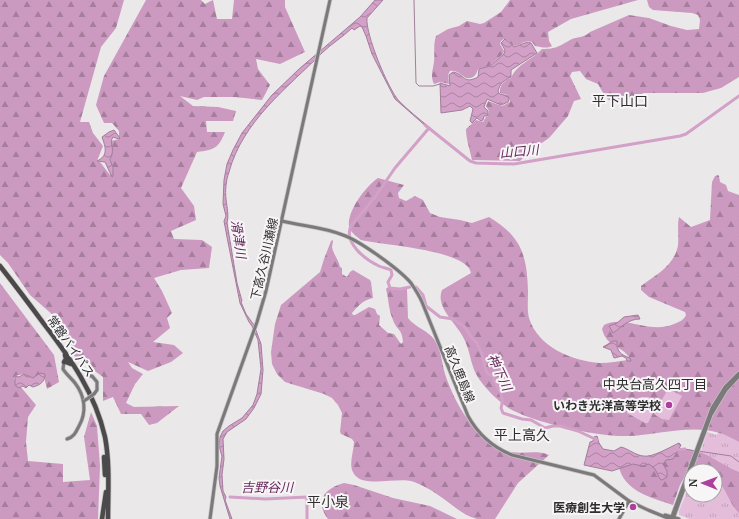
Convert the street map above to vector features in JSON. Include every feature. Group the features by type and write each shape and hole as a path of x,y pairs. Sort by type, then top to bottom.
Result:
{"highway":[{"name":"常磐バイパス","path":"0,266 79,372 95,405 102,426 107,451 108,475 105,519"},
{"name":"常磐バイパス","path":"0,269 65,355 93,404 104,451 106,492 105,519"},
{"path":"65,355 66,359 64,362 71,364"},
{"path":"79,372 87,376 84,381"},
{"path":"108,475 111,519"}],"main road":[{"name":"下高久谷川瀬線","path":"210,519 217,466 216,434 265,296 330,0"},
{"name":"高久鹿島線","path":"282,221 333,232 353,239 397,270 411,284 422,302 474,428 496,448 512,455 594,475 630,501 646,509 679,519"},
{"path":"64,362 64,371 75,383 84,402 81,423 72,437 67,439"},
{"path":"672,518 708,417 721,393 739,374"},
{"path":"84,402 97,390 97,382 92,376 87,376"},
{"path":"619,519 630,501"}],"green space":[{"path":"0,0 124,0 116,28 101,47 80,122 89,122 93,133 103,146 97,161 100,162 110,175 113,169 110,159 111,141 119,139 119,131 112,123 104,123 96,105 104,76 146,0 201,0 205,4 213,0 217,19 232,19 234,0 285,0 285,7 305,52 280,64 256,59 258,69 270,85 262,100 234,97 204,97 197,100 180,96 193,106 218,107 236,111 233,121 206,121 207,132 225,132 218,145 212,149 197,152 181,188 194,206 196,220 171,231 174,239 202,240 212,247 209,268 181,270 154,278 172,313 167,318 170,328 153,342 174,345 183,353 171,362 148,371 128,362 132,368 143,374 135,384 126,403 134,407 179,406 157,423 149,425 141,414 121,414 113,397 103,401 103,377 74,356 54,316 30,295 8,263 0,255"},
{"path":"510,0 638,0 571,19 548,32 549,41 552,46 550,47 544,48 535,46 532,42 524,42 515,46 504,39 500,44 504,51 503,54 489,66 478,69 473,77 466,78 457,72 450,71 448,75 449,84 440,82 434,84 432,76 436,36 467,21 480,24 484,23 501,12"},
{"path":"647,0 739,0 739,77 721,88 703,93 643,93 639,99 611,101 606,98 598,84 586,79 580,71 572,72 570,76 581,99 574,101 568,116 549,138 530,151 520,161 472,160 467,141 466,129 476,120 483,122 486,117 488,117 489,111 486,106 488,101 502,106 510,102 508,95 500,93 501,85 511,78 517,69 542,49 558,47 572,39 584,36 629,15 649,18 687,30 699,29 700,20 698,15 692,13 653,10 649,7"},
{"path":"718,175 720,182 726,185 728,191 739,195 739,442 723,434 700,430 675,430 627,436 600,434 565,428 518,413 507,407 485,387 479,379 474,369 466,342 447,315 441,303 442,290 471,273 466,265 456,259 440,254 361,240 352,232 349,226 351,213 358,199 378,178 404,185 398,193 399,198 406,201 415,196 423,200 430,213 440,217 472,223 489,217 500,224 515,239 524,257 527,278 529,318 533,328 540,337 557,351 589,362 600,363 628,360 629,357 626,353 607,340 602,329 604,325 612,322 665,327 683,320 686,315 685,312 649,297 641,290 641,286 664,269 673,258 678,245 679,217 691,227 710,220 712,182 715,176"},
{"path":"333,240 332,247 340,267 342,268 342,274 347,277 353,270 371,282 373,298 366,300 361,304 352,313 353,315 369,307 375,309 377,314 380,316 379,325 388,333 394,334 401,344 403,342 402,334 391,316 386,289 388,287 394,290 407,289 408,318 414,324 430,334 436,342 445,374 454,397 460,408 475,428 493,444 509,452 544,453 549,455 518,483 495,519 477,519 472,517 462,512 431,490 411,481 361,480 354,473 351,465 354,442 352,439 341,434 340,432 342,413 338,405 332,398 324,394 285,382 277,374 272,364 271,352 275,324 281,305 320,272 331,241"},
{"path":"0,283 54,355 59,382 47,389 43,373 33,378 24,374 15,376 14,379 36,405 28,417 26,442 28,461 63,464 63,482 90,480 84,437 91,412 97,426 100,466 98,519 0,519"},
{"path":"739,382 739,519 689,519 679,515 683,501 683,503 723,503 723,463 697,463 707,432 717,435"},
{"path":"668,389 682,396 669,420 662,419 654,414"},
{"path":"641,397 648,397 659,401 648,423 645,423 627,413 628,407 631,403"},
{"path":"684,449 706,454 722,463 683,463 683,480 673,505 648,496 633,488 622,475 619,467 636,454 650,459"},
{"path":"723,464 739,472 739,513 732,505 723,487"},
{"path":"344,483 393,498 430,506 457,519 328,519 322,506 324,496 332,488"}],"water":[{"path":"375,0 383,0 367,18 367,25 378,61 394,95 429,127 428,128 395,99 372,54 362,27 360,26 354,30 352,28 280,93 255,121 244,137 226,182 228,214 227,223 237,283 241,302 246,314 254,325 261,344 263,370 261,394 254,408 246,419 227,432 223,439 223,491 232,519 230,519 219,478 222,456 219,446 220,437 223,431 242,418 253,405 257,394 261,369 258,340 240,303 224,221 226,216 223,204 224,180 227,164 242,133 272,95 299,69 360,17"},
{"path":"505,39 514,47 524,43 531,43 537,53 511,70 511,77 504,81 501,85 498,92 508,96 508,102 501,105 487,99 484,107 488,111 488,116 484,116 483,120 481,121 477,118 472,123 470,121 473,109 470,106 462,110 441,113 440,83 450,86 449,75 453,72 469,80 478,77 479,69 490,66 504,54 505,50 501,43"},
{"path":"114,130 120,138 113,137 111,141 112,155 110,160 113,167 112,177 105,162 97,161 103,157 105,151 102,137"},
{"path":"638,315 640,319 632,320 613,333 609,326 617,323 624,317"},
{"path":"613,341 617,341 618,350 630,358 631,361 627,361 626,358 622,356 614,358 611,350 603,347"},
{"path":"40,373 45,374 45,377 42,383 38,385 33,387 29,385 26,388 23,386 19,388 15,385 15,376 19,377 24,374 33,378"},
{"path":"597,436 603,449 614,451 621,447 643,456 656,454 679,443 681,445 673,459 666,460 663,464 667,471 667,477 662,480 655,469 649,464 642,466 633,464 612,471 584,465 590,442"}],"waterway":[{"path":"414,0 416,83 419,86 433,86 440,84"},
{"name":"山口川","path":"425,125 470,161 476,163 514,164 680,136 686,134 739,96"},
{"name":"神下川","path":"410,287 400,289 390,288 388,282 392,275 391,270 379,266 362,255 353,245 349,232 351,226 375,197 395,168 429,128"},
{"name":"神下川","path":"416,287 423,295 426,306 440,317 453,319 465,327 477,343 482,354 486,371 488,374 493,376 501,395 501,408 503,413 522,419 531,420 545,428 560,426 578,431 597,440"},
{"path":"685,449 695,451"},
{"name":"神下川","path":"675,450 685,449"},
{"path":"698,451 731,456 739,462"},
{"name":"吉野谷川","path":"230,497 265,499 307,497 307,519"}],"place":[{"name":"いわき光洋高等学校","path":"669,405"},
{"name":"医療創生大学","path":"633,507"}],"district":[{"name":"平下山口","path":"620,100"},
{"name":"中央台高久四丁目","path":"655,384"},
{"name":"平上高久","path":"522,434"},
{"name":"平小泉","path":"328,501"}],"water label":[{"name":"滑津川","path":"239,239"}]}
